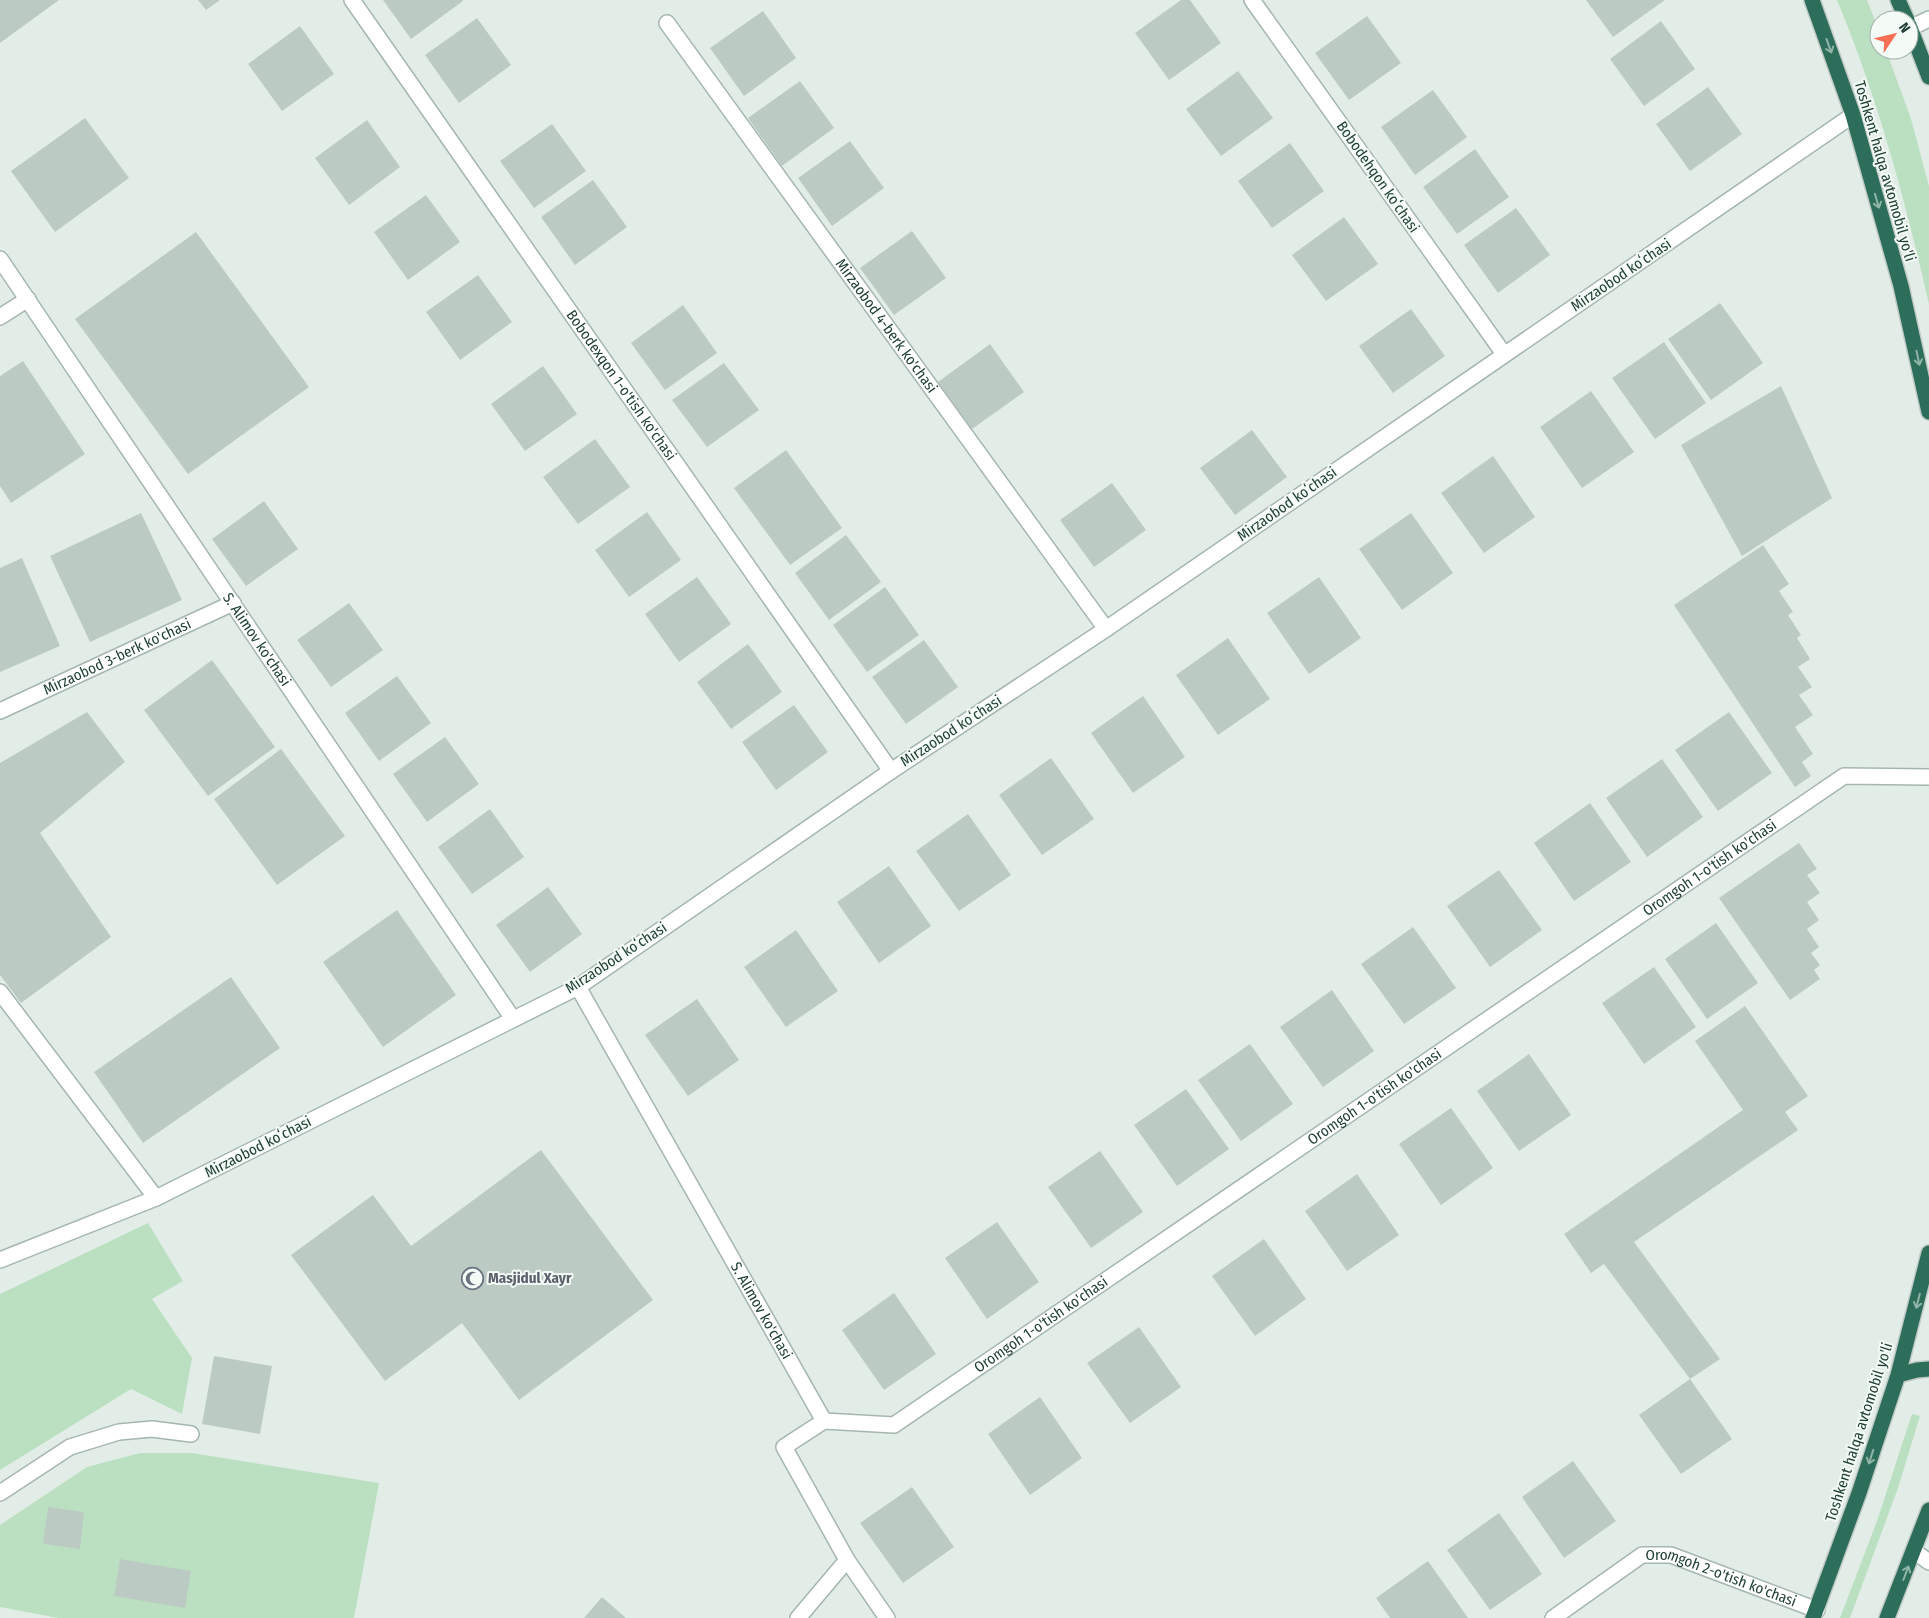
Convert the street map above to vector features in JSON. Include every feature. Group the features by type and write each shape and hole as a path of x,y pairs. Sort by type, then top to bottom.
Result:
{"highway":[{"name":"Toshkent halqa avtomobil yo'li","path":"1812,0 1853,115 1901,286 1929,412"},
{"path":"1919,50 1929,77"},
{"name":"Toshkent halqa avtomobil yo'li","path":"1815,1614 1859,1493 1898,1376 1929,1254"},
{"path":"1898,1376 1917,1370 1929,1369"},
{"path":"1887,1618 1929,1510"}],"street":[{"name":"Bobodexqon 1-o'tish ko'chasi","path":"352,0 891,771"},
{"name":"Bobodehqon koʻchasi","path":"1252,0 1504,354"},
{"name":"Mirzaobod 4-berk ko'chasi","path":"667,24 1106,629"},
{"name":"Mirzaobod koʻchasi","path":"0,1260 156,1198 578,986 891,771 1106,629 1853,115"},
{"name":"S. Alimov ko'chasi","path":"0,259 513,1019"},
{"path":"0,317 28,299"},
{"name":"Mirzaobod 3-berk ko'chasi","path":"0,711 233,603"},
{"name":"Oromgoh 1-o'tish ko'chasi","path":"824,1421 894,1425 1844,776 1929,777"},
{"name":"S. Alimov ko'chasi","path":"578,986 824,1421"},
{"path":"0,992 156,1198"},
{"path":"824,1421 784,1447 847,1560 887,1618"},
{"path":"0,1493 70,1447 95,1439 119,1432 152,1429 191,1434"},
{"path":"1914,1550 1929,1562"},
{"name":"Oromgoh 2-o'tish ko'chasi","path":"1553,1618 1642,1555 1671,1555 1815,1614"},
{"path":"798,1618 847,1560"}],"green space":[{"path":"1837,0 1867,0 1871,10 1869,10 1869,60 1890,60 1911,119 1929,186 1929,304 1889,150 1852,37"},
{"path":"148,1223 183,1281 152,1299 192,1358 182,1414 131,1389 0,1470 0,1294"},
{"path":"1912,1414 1920,1416 1898,1488 1850,1618 1840,1618 1877,1521"},
{"path":"140,1453 192,1453 379,1483 354,1618 58,1618 0,1607 0,1525 87,1467"}],"building":[{"path":"0,0 59,0 0,43"},
{"path":"198,0 220,0 206,10"},
{"path":"383,0 462,0 463,1 411,39"},
{"path":"1181,0 1190,0 1221,43 1169,80 1135,33"},
{"path":"1586,0 1665,0 1613,37"},
{"path":"763,11 796,58 744,96 710,48"},
{"path":"1367,16 1401,63 1349,100 1315,53"},
{"path":"477,18 511,65 459,103 425,55"},
{"path":"1661,21 1695,69 1644,106 1610,59"},
{"path":"300,26 334,74 282,111 248,64"},
{"path":"1238,71 1273,118 1221,156 1186,109"},
{"path":"800,81 834,128 782,166 748,118"},
{"path":"1708,87 1742,134 1690,171 1656,124"},
{"path":"1433,90 1467,137 1415,175 1381,127"},
{"path":"85,118 129,178 55,232 11,171"},
{"path":"367,120 400,167 349,205 315,158"},
{"path":"552,124 586,171 534,208 500,161"},
{"path":"850,141 884,188 832,226 798,178"},
{"path":"1290,143 1324,191 1272,228 1238,181"},
{"path":"1475,149 1509,197 1457,234 1423,187"},
{"path":"593,180 627,227 575,265 541,217"},
{"path":"426,195 460,242 408,280 374,232"},
{"path":"1516,208 1550,255 1498,293 1464,245"},
{"path":"1344,217 1378,264 1326,301 1292,255"},
{"path":"912,231 946,278 894,315 860,268"},
{"path":"196,232 309,387 188,474 75,319"},
{"path":"478,275 512,322 460,360 426,312"},
{"path":"1720,303 1763,363 1711,400 1668,339"},
{"path":"683,305 717,353 665,390 631,343"},
{"path":"1411,309 1445,356 1393,393 1359,346"},
{"path":"1664,342 1706,403 1655,439 1612,378"},
{"path":"990,344 1024,392 972,429 938,382"},
{"path":"23,361 85,454 11,503 0,486 0,376"},
{"path":"724,363 759,410 707,447 672,400"},
{"path":"543,366 577,414 525,451 491,404"},
{"path":"1781,386 1832,498 1742,556 1681,445"},
{"path":"1591,391 1634,452 1582,488 1540,427"},
{"path":"1252,430 1287,477 1235,515 1200,468"},
{"path":"595,439 630,487 578,524 543,477"},
{"path":"786,450 842,528 790,565 734,488"},
{"path":"1493,456 1535,517 1484,553 1441,493"},
{"path":"1112,483 1146,530 1094,567 1060,520"},
{"path":"264,501 298,549 246,586 212,539"},
{"path":"647,512 681,560 629,597 595,550"},
{"path":"141,513 182,600 90,642 50,556"},
{"path":"1411,513 1453,573 1402,610 1359,549"},
{"path":"846,535 881,582 829,620 795,573"},
{"path":"1763,545 1789,584 1779,591 1793,612 1788,615 1801,635 1797,638 1810,659 1798,667 1812,687 1799,695 1813,715 1795,727 1813,754 1802,762 1811,776 1795,787 1674,605"},
{"path":"22,558 60,646 0,672 0,568"},
{"path":"697,577 731,624 679,662 645,614"},
{"path":"1319,577 1361,638 1309,674 1267,613"},
{"path":"885,587 919,635 867,672 833,625"},
{"path":"349,603 383,650 331,687 297,640"},
{"path":"1228,638 1270,699 1218,735 1176,675"},
{"path":"924,640 958,687 906,724 872,677"},
{"path":"748,644 782,692 731,729 697,682"},
{"path":"212,660 275,747 208,796 144,710"},
{"path":"397,676 431,723 379,761 345,713"},
{"path":"1143,696 1185,757 1133,793 1091,733"},
{"path":"794,705 828,752 776,790 742,742"},
{"path":"87,712 125,762 40,833 111,937 21,1003 0,975 0,763"},
{"path":"1729,712 1772,773 1718,811 1675,750"},
{"path":"445,737 479,784 427,822 393,774"},
{"path":"281,749 345,836 277,885 214,799"},
{"path":"1051,758 1094,819 1042,855 999,795"},
{"path":"1662,759 1703,817 1647,857 1606,798"},
{"path":"1590,803 1631,862 1574,901 1534,843"},
{"path":"490,809 524,857 472,894 438,847"},
{"path":"968,814 1011,875 959,911 916,851"},
{"path":"1799,843 1817,869 1807,875 1820,893 1807,902 1819,920 1807,929 1819,947 1811,953 1820,965 1814,970 1820,979 1790,1000 1719,898"},
{"path":"889,866 931,926 879,963 837,902"},
{"path":"1499,870 1542,930 1490,967 1447,906"},
{"path":"548,887 582,934 530,972 496,925"},
{"path":"397,910 456,995 383,1047 323,962"},
{"path":"1716,923 1758,983 1707,1019 1665,959"},
{"path":"1413,927 1456,988 1404,1024 1361,964"},
{"path":"796,930 838,991 786,1027 744,967"},
{"path":"1654,967 1696,1027 1644,1064 1602,1003"},
{"path":"231,977 280,1048 143,1143 94,1072"},
{"path":"1332,990 1374,1051 1323,1087 1280,1027"},
{"path":"697,999 739,1060 688,1096 645,1035"},
{"path":"1745,1006 1808,1096 1785,1112 1798,1130 1634,1242 1720,1359 1690,1379 1604,1264 1591,1273 1564,1234 1743,1110 1695,1041"},
{"path":"1250,1044 1293,1104 1241,1141 1198,1080"},
{"path":"1529,1054 1571,1115 1519,1151 1477,1091"},
{"path":"1186,1089 1229,1149 1177,1186 1134,1125"},
{"path":"1451,1108 1493,1168 1441,1205 1399,1144"},
{"name":"Masjidul Xayr","path":"541,1150 653,1300 519,1400 462,1323 385,1381 291,1255 373,1195 411,1246"},
{"path":"1100,1151 1143,1212 1091,1248 1048,1187"},
{"path":"1357,1174 1399,1235 1347,1271 1305,1211"},
{"path":"997,1222 1039,1282 987,1319 945,1258"},
{"path":"1264,1239 1306,1299 1255,1336 1212,1276"},
{"path":"894,1293 936,1354 884,1390 842,1330"},
{"path":"1139,1327 1181,1387 1130,1423 1087,1363"},
{"path":"214,1356 272,1366 260,1434 202,1424"},
{"path":"1690,1379 1732,1439 1681,1474 1639,1415"},
{"path":"1040,1397 1082,1458 1030,1495 988,1434"},
{"path":"1573,1461 1616,1521 1564,1558 1522,1497"},
{"path":"912,1487 954,1547 903,1583 860,1523"},
{"path":"48,1507 84,1512 80,1549 43,1544"},
{"path":"1499,1513 1542,1574 1490,1610 1447,1550"},
{"path":"120,1559 191,1571 185,1608 114,1596"},
{"path":"1428,1561 1468,1618 1390,1618 1376,1598"},
{"path":"602,1597 626,1618 584,1618"}],"place":[{"name":"Masjidul Xayr","path":"472,1278"}]}
